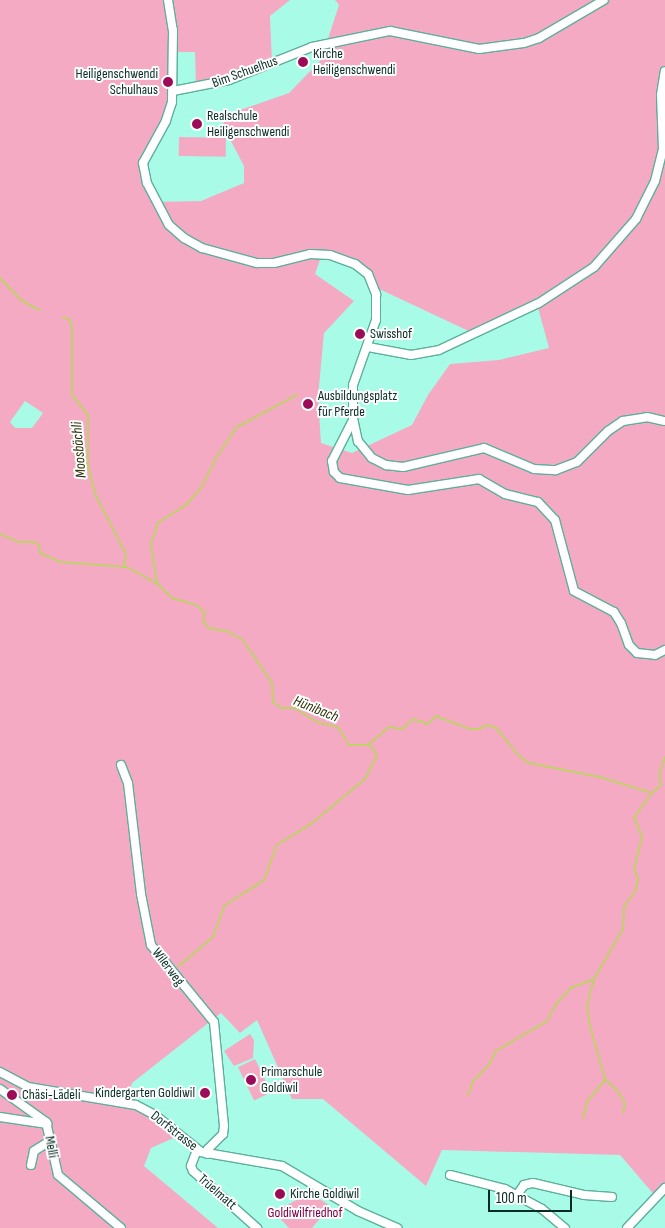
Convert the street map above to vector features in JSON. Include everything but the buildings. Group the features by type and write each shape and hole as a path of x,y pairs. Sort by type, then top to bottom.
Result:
{"street":[{"path":"168,0 173,30 173,91 166,121 142,165 146,183 169,225 184,238 202,248 249,262 274,263 316,254 355,264 368,274 376,294 376,320 353,386 353,418 361,446 372,458 386,465 408,466 484,448 534,469 550,471 577,462 608,431 623,421 647,417 665,421"},
{"name":"Bim Schuelhus","path":"173,91 229,80 312,46 393,31 488,49 538,38 604,0"},
{"path":"368,347 411,355 439,350 539,303 594,267 636,219 655,180 663,149 660,94 665,71"},
{"path":"353,418 332,461 334,472 340,478 408,490 479,479 505,494 538,502 555,520 574,591 614,612 621,623 629,645 637,653 655,655 665,650"},
{"name":"Wilerweg","path":"120,765 128,783 141,894 151,945 214,1022 224,1126 223,1134 208,1149 207,1154"},
{"name":"Dorfstrasse","path":"0,1073 28,1087 136,1105 159,1118 197,1150 207,1154 282,1166 358,1211 397,1228"},
{"name":"Melli","path":"0,1089 47,1124 58,1175 121,1228"},
{"path":"0,1117 47,1124"},
{"path":"31,1165 34,1151 50,1141"},
{"name":"Trüelmatt","path":"197,1150 191,1166 193,1171 256,1228"},
{"path":"450,1174 516,1195 549,1214 565,1228"},
{"path":"516,1195 524,1185 533,1183 584,1195 612,1197"},
{"path":"627,1228 665,1188"}],"green space":[{"path":"0,0 290,0 270,16 272,63 267,65 264,61 245,69 245,74 196,87 195,52 173,52 172,102 144,160 155,202 201,201 244,183 244,166 223,126 226,115 289,93 321,60 339,5 335,0 665,0 665,1194 657,1198 620,1155 442,1150 426,1186 323,1099 292,1099 257,1020 240,1033 221,1013 132,1083 127,1102 136,1105 178,1136 151,1148 144,1166 218,1228 0,1228","holes":["322,254 365,271 375,287 475,334 537,304 549,348 499,360 450,364 428,395 412,425 352,453 321,443 318,397 324,333 354,301 315,274","25,401 43,413 32,428 15,428 10,422"]},
{"path":"179,137 226,138 226,157 179,156"},
{"path":"250,1034 254,1040 253,1058 234,1066 224,1051"},
{"path":"255,1059 271,1092 254,1101 238,1067"},
{"name":"Goldiwilfriedhof","path":"306,1195 318,1198 329,1205 320,1211 323,1215 312,1228 289,1228 274,1212"}],"waterway":[{"name":"Moosbächli","path":"0,278 22,301 40,310"},
{"name":"Moosbächli","path":"63,317 69,319 72,326 72,395 88,415 88,465 96,496 126,554"},
{"path":"157,583 151,544 158,523 187,504 201,488 216,458 237,427 297,395"},
{"name":"Hünibach","path":"0,534 18,542 35,542 39,546 40,553 60,562 127,567 159,585 172,598 196,605 205,612 203,621 209,628 229,632 243,640 272,683 273,702 282,708 294,708 319,723 338,727 349,745 368,745 389,727 402,729 413,719 428,724 436,716 470,729 480,729 485,725 495,727 520,757 529,763 600,777 652,793 661,785 659,775 665,757"},
{"name":"Moosbächli","path":"124,566 126,556"},
{"path":"179,966 213,937 224,906 264,880 277,845 311,824 365,779 377,755 369,744"},
{"path":"468,1095 473,1081 488,1066 496,1051 547,1021 556,1004 571,988 594,979 623,929 624,907 636,890 638,878 634,869 642,836 634,818 651,794"},
{"path":"594,979 587,1005 590,1026 605,1079 617,1090 625,1104 623,1113"},
{"path":"583,1118 587,1102 605,1080"}],"place":[{"name":"Kirche Heiligenschwendi","path":"303,62"},
{"name":"Heiligenschwendi Schulhaus","path":"168,82"},
{"name":"Realschule Heiligenschwendi","path":"197,124"},
{"name":"Swisshof","path":"360,334"},
{"name":"Ausbildungsplatz für Pferde","path":"308,404"},
{"name":"Primarschule Goldiwil","path":"251,1080"},
{"name":"Kindergarten Goldiwil","path":"205,1093"},
{"name":"Chäsi-Lädeli","path":"12,1095"},
{"name":"Kirche Goldiwil","path":"280,1194"}]}
